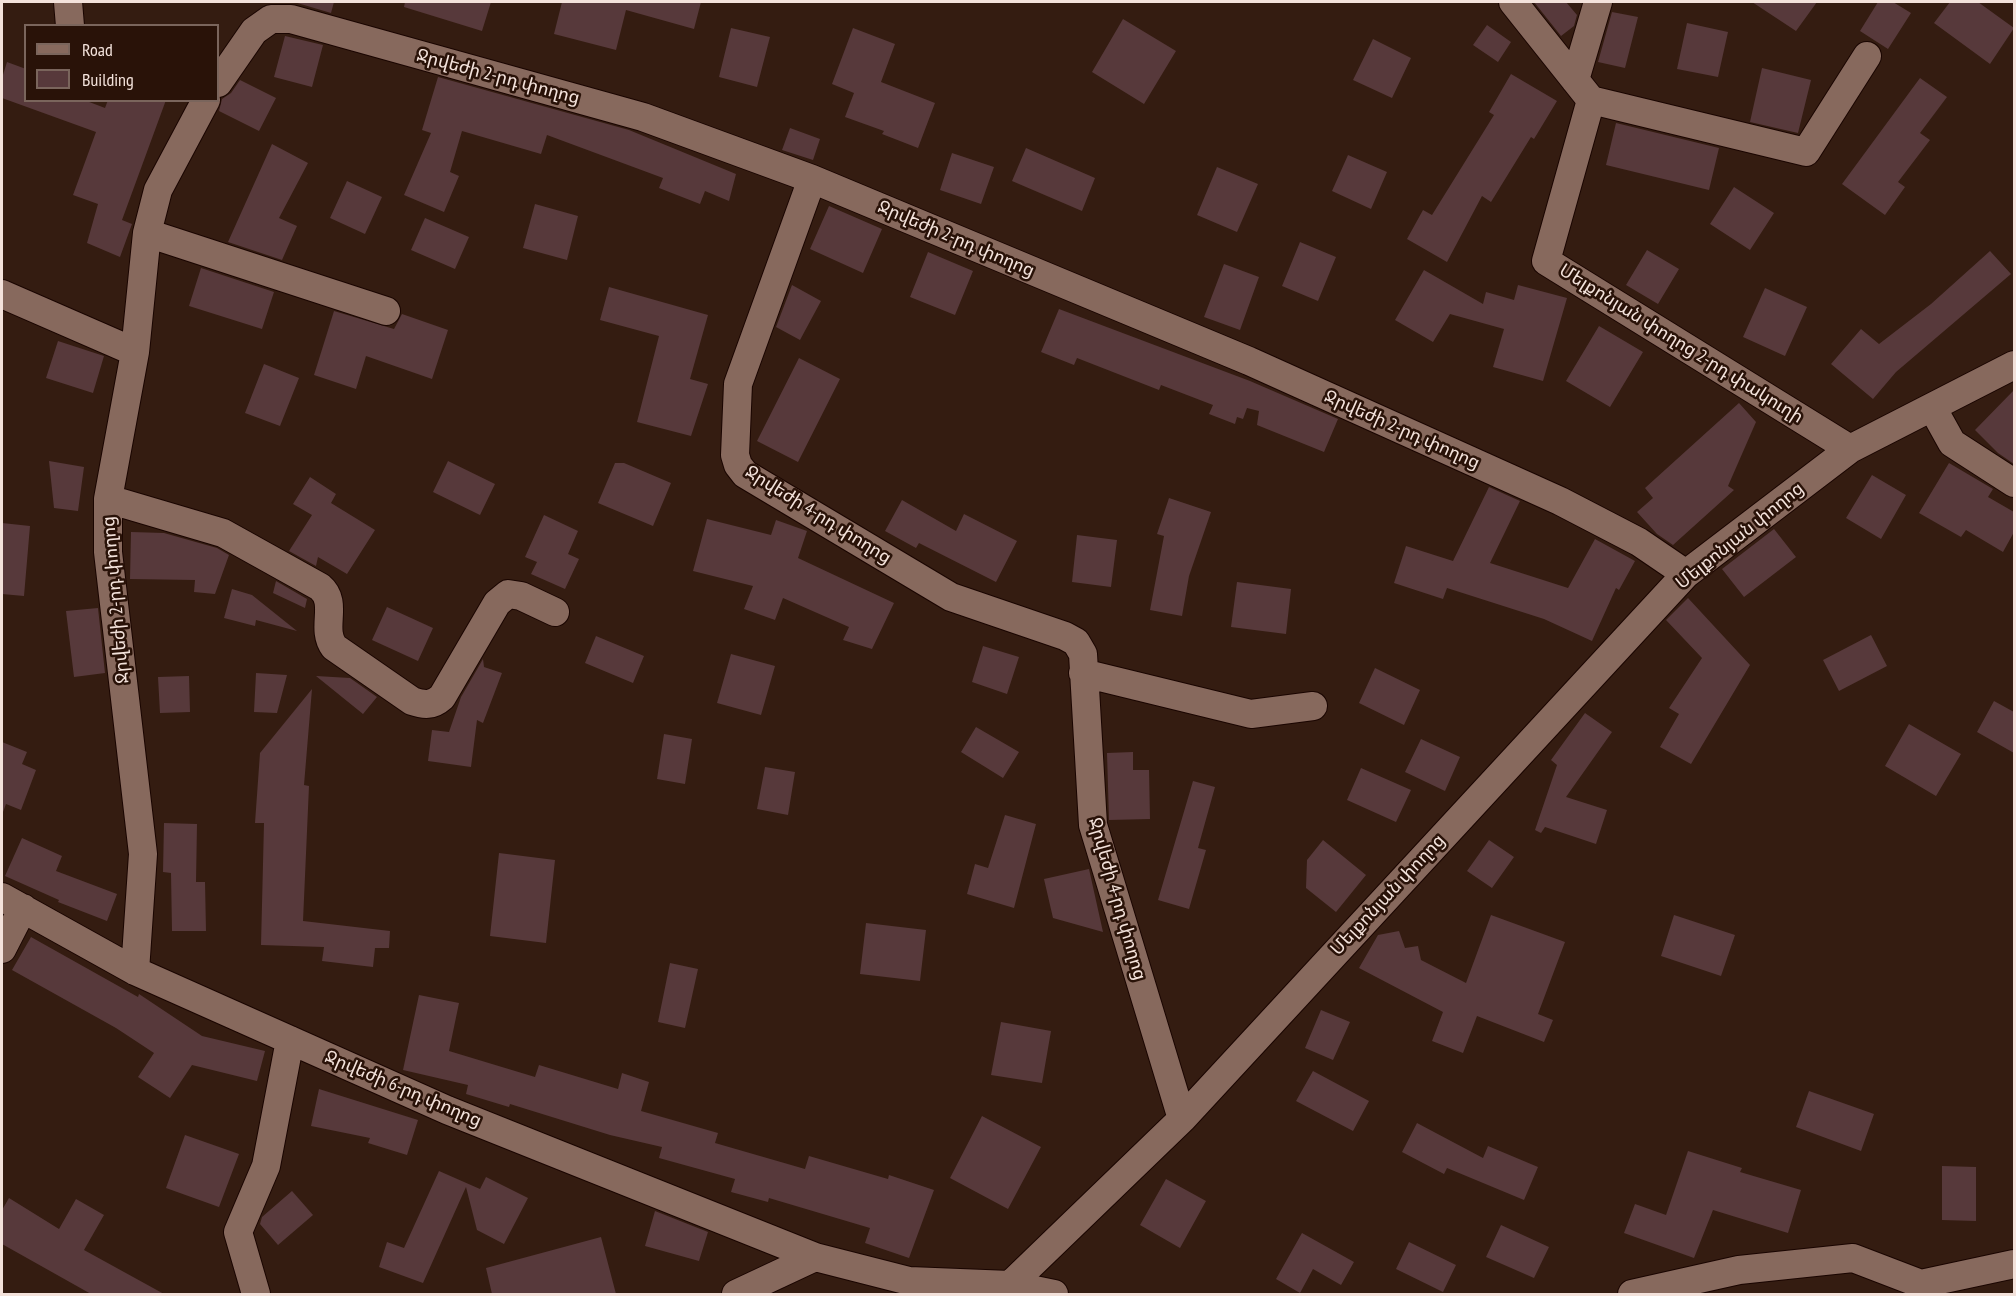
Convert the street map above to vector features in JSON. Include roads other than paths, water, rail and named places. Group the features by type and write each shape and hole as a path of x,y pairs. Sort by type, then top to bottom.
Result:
{"street":[{"path":"68,2 70,24"},
{"path":"1513,2 1583,90 1806,152 1868,56"},
{"path":"1583,90 1598,2"},
{"name":"Ջրվեժի 2-րդ փողոց","path":"219,82 254,31 271,20 291,19 643,117 812,179 1249,361 1560,501 1639,542 1686,574"},
{"name":"Մելքոնյան փողոց 2-րդ փակուղի","path":"1583,90 1546,261 1850,449"},
{"name":"Ջրվեժի 2-րդ փողոց","path":"135,971 143,854 108,552 108,499 135,352 147,233 158,190 205,102"},
{"name":"Ջրվեժի 4-րդ փողոց","path":"812,179 738,384 735,455 738,465 745,474 951,597 1065,636 1076,642 1083,654 1093,825 1182,1119"},
{"path":"147,233 386,311"},
{"path":"2,294 135,352"},
{"name":"Մելքոնյան փողոց","path":"1010,1285 1182,1119 1686,574 1850,449 2014,365"},
{"path":"1932,407 1952,443 2014,483"},
{"path":"108,499 223,533 320,587 330,602 328,635 334,647 412,701 422,705 434,704 442,697 496,603 508,594 521,596 555,612"},
{"path":"1083,673 1251,714 1313,706"},
{"path":"2,949 12,902"},
{"name":"Ջրվեժի 6-րդ փողոց","path":"12,902 135,971 447,1110 815,1257"},
{"path":"256,1294 238,1232 266,1166 290,1040"},
{"path":"736,1294 815,1257 910,1288 1010,1285 1054,1294"},
{"path":"1632,1294 1739,1270 1853,1258 1926,1289 2014,1264"}]}
